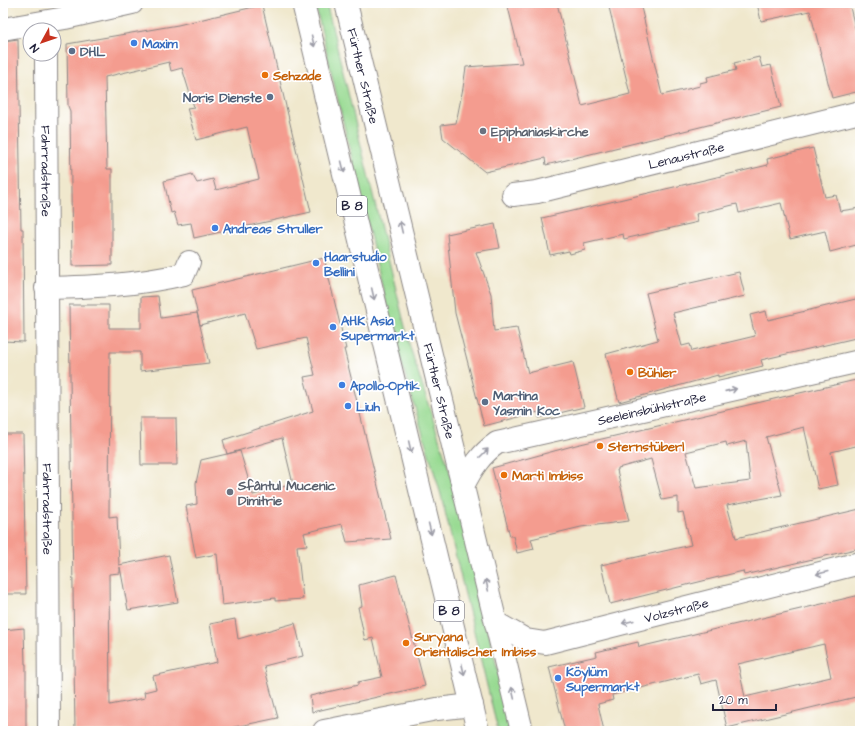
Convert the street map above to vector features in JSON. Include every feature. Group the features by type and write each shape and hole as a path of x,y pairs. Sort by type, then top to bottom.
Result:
{"street":[{"path":"62,23 132,3"},
{"name":"B 8","path":"303,3 478,731"},
{"name":"Fürther Straße","path":"346,3 522,731"},
{"path":"3,29 22,28"},
{"name":"Fahrradstraße","path":"46,64 48,731"},
{"name":"Lenaustraße","path":"513,196 537,192 860,112"},
{"path":"46,288 108,286 158,280 184,274 189,262"},
{"name":"Seeleinsbühlstraße","path":"463,486 475,463 486,451 497,443 860,361"},
{"name":"Volzstraße","path":"496,623 526,640 545,643 860,563"},
{"path":"324,731 437,709 472,705"}],"green space":[{"path":"327,6 410,347 453,482 512,731 498,731 441,495 396,344 316,8"}],"building":[{"path":"507,3 557,3 582,106 630,94 608,3 640,3 662,95 700,86 700,83 708,81 707,77 736,70 734,63 759,57 762,67 771,65 781,107 546,165 545,158 485,172 443,138 441,125 456,123 466,67 522,63"},
{"path":"757,3 849,3 860,48 860,91 832,98 810,11 761,21"},
{"path":"262,5 311,212 194,238 191,223 178,225 174,212 171,213 164,181 192,174 197,183 213,179 216,190 259,179 247,127 196,140 187,108 194,107 182,68 171,71 169,62 105,77 107,169 112,169 112,265 72,266 70,111 68,106 67,44 178,25"},
{"path":"18,39 21,229 23,229 24,342 3,341 3,41"},
{"path":"813,148 825,197 836,195 840,211 860,208 860,244 830,252 825,231 790,239 781,203 739,213 737,204 696,214 698,222 624,239 623,234 584,243 585,250 570,254 569,251 550,255 542,218 768,165 767,159"},
{"path":"495,224 500,248 476,252 491,294 494,331 517,328 528,373 573,362 584,407 539,418 538,412 484,426 455,313 447,234"},
{"path":"324,258 346,349 344,349 391,539 347,542 342,524 304,533 307,545 297,546 303,599 275,601 275,598 222,605 217,554 196,558 186,506 197,504 196,483 201,460 227,454 223,440 313,411 304,377 315,375 306,338 256,349 245,313 200,325 192,290","holes":["282,438 293,484 253,495 240,451 227,454"]},
{"path":"739,272 745,296 673,313 682,346 690,344 692,351 755,336 750,315 766,311 768,320 860,298 860,337 761,360 763,366 718,377 718,375 619,402 606,354 658,340 646,293"},
{"path":"158,296 161,318 197,313 209,363 140,371 140,352 110,352 109,517 117,516 119,565 169,555 178,602 128,610 120,567 120,573 109,574 110,705 145,698 144,692 156,689 153,676 217,662 210,624 235,619 238,639 295,623 303,656 264,666 278,718 215,731 75,731 69,305 109,305 109,328 141,328 141,297"},
{"path":"860,379 860,445 831,452 838,485 818,489 804,427 766,437 782,495 727,505 736,538 860,509 860,548 744,575 743,571 610,604 601,565 691,545 683,512 678,513 678,497 662,500 651,459 618,468 617,470 629,521 581,527 531,539 534,549 517,553 513,536 510,536 492,468 576,445","holes":["746,441 750,481 696,488 686,452 726,442 727,446"]},
{"path":"140,418 176,418 177,465 141,465"},
{"path":"3,434 23,434 26,594 3,594"},
{"path":"396,575 425,686 312,712 310,696 358,685 358,682 382,677 373,638 365,640 358,607 362,606 359,585"},
{"path":"860,595 860,696 727,728 716,680 701,684 698,674 612,695 613,700 598,704 604,731 565,731 549,667 597,656 596,652 638,642 639,647","holes":["824,644 831,677 745,697 738,664"]},
{"path":"24,628 26,664 26,731 3,731 3,630"}],"place":[{"name":"Maxim","path":"134,43"},
{"name":"DHL","path":"72,51"},
{"name":"Sehzade","path":"265,75"},
{"name":"Noris Dienste","path":"270,97"},
{"name":"Epiphaniaskirche","path":"483,131"},
{"name":"Andreas Struller","path":"215,228"},
{"name":"Haarstudio Bellini","path":"316,263"},
{"name":"AHK Asia Supermarkt","path":"333,327"},
{"name":"Bühler","path":"630,372"},
{"name":"Apollo-Optik","path":"342,385"},
{"name":"Martina Yasmin Koc","path":"485,402"},
{"name":"Liuh","path":"348,406"},
{"name":"Sternstüberl","path":"600,446"},
{"name":"Marti Imbiss","path":"504,475"},
{"name":"Sfântul Mucenic Dimitrie","path":"230,492"},
{"name":"Suryana Orientalischer Imbiss","path":"406,643"},
{"name":"Köylüm Supermarkt","path":"558,678"}]}
